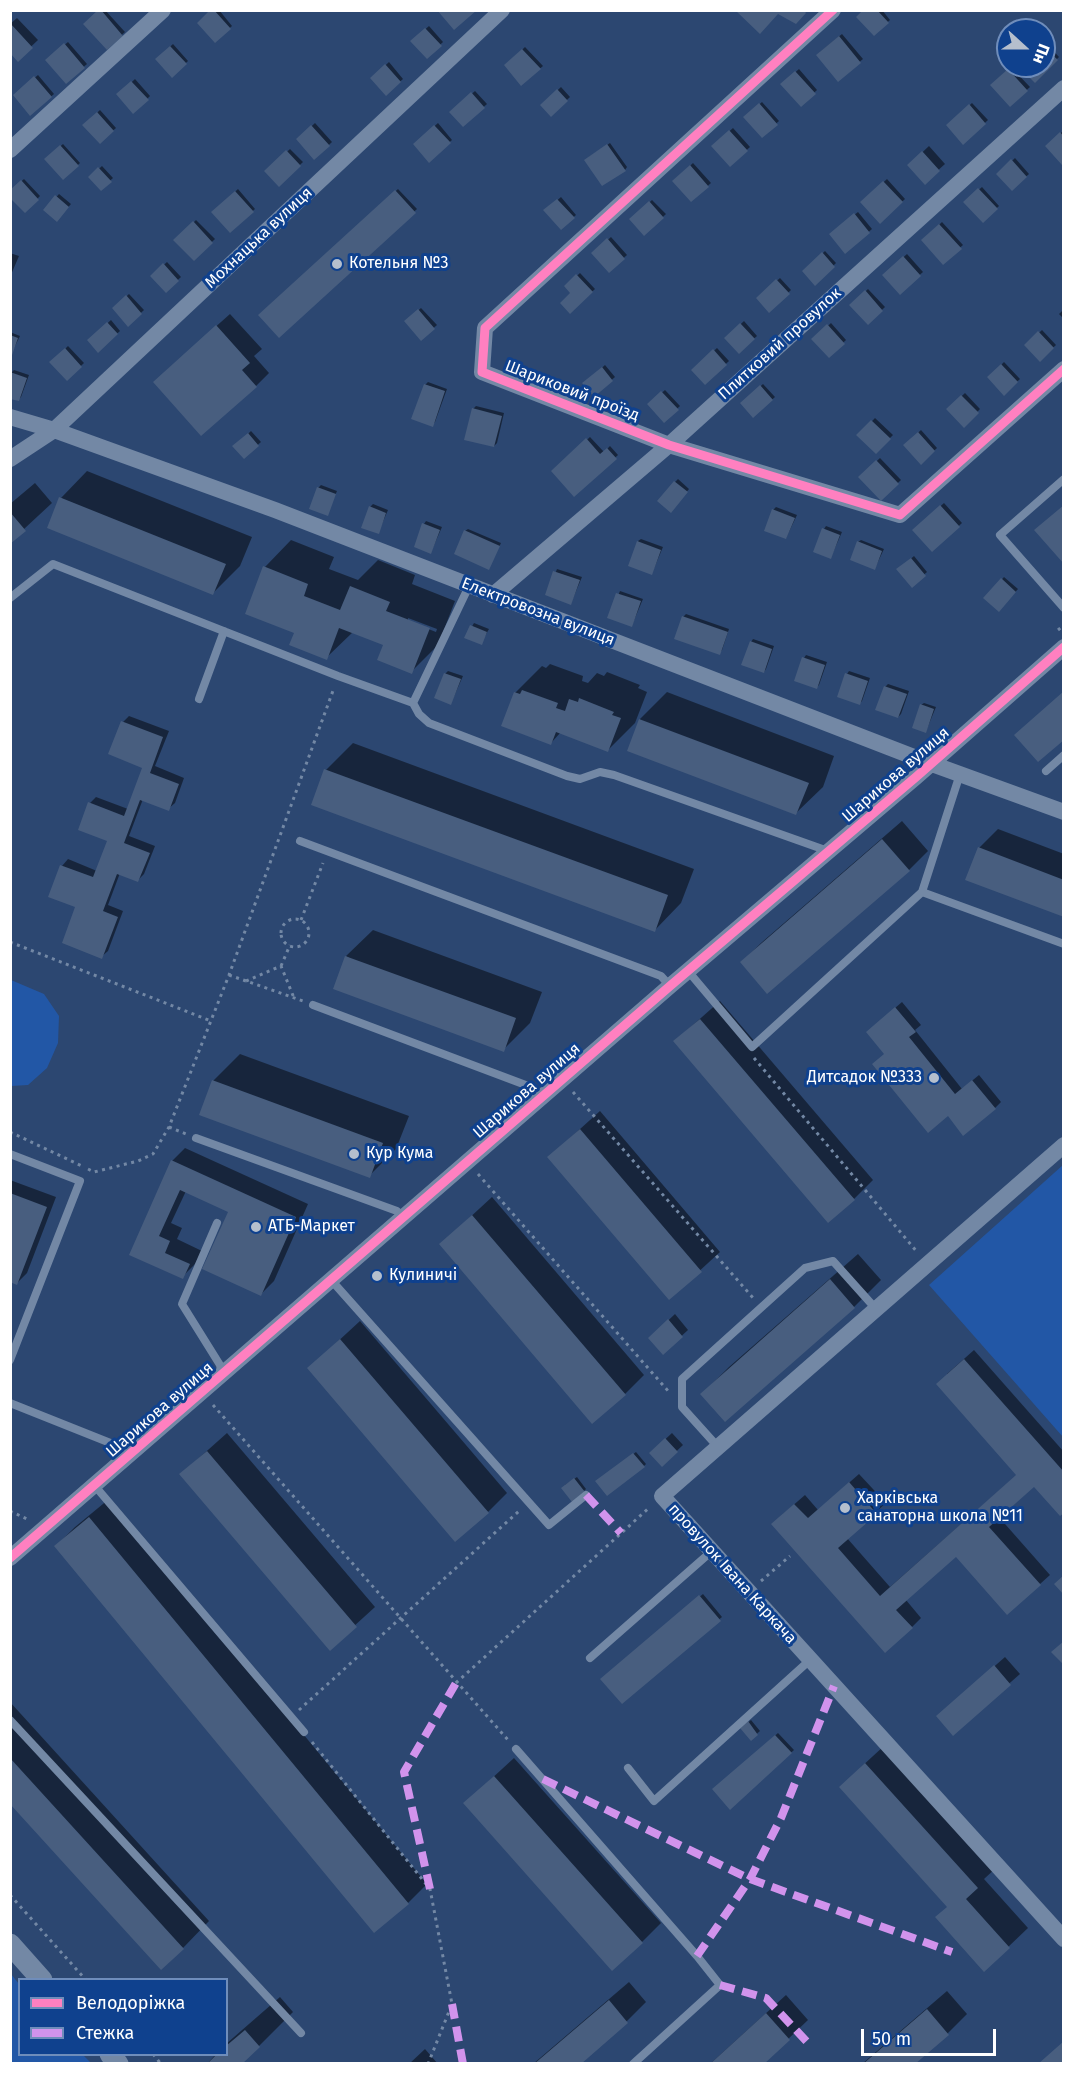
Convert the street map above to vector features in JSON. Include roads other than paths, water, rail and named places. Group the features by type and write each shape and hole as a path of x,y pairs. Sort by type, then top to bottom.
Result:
{"street":[{"path":"10,150 163,10"},
{"name":"Мохнацька вулиця","path":"10,459 54,430 502,10"},
{"name":"Шариковий проїзд","path":"833,10 484,328 482,372 669,445 900,516 1064,369"},
{"name":"Плитковий провулок","path":"493,596 669,445 1064,87"},
{"name":"Електровозна вулиця","path":"10,417 54,430 275,510 493,596 932,764 1064,812"},
{"name":"Шарикова вулиця","path":"10,1558 405,1218 688,970 932,764 1064,647"},
{"name":"провулок Івана Каркача","path":"1064,1145 662,1496 1064,1939"},
{"path":"10,1944 40,1978"}],"lane":[{"path":"1064,479 1000,535 1064,608"},
{"path":"10,598 53,564 224,632 413,703 419,714 429,723 567,776 580,778 600,772 614,775 830,852"},
{"path":"413,703 469,586"},
{"path":"199,699 224,632"},
{"path":"1046,771 1064,755"},
{"path":"688,970 752,1047 922,892 961,774"},
{"path":"300,841 661,975 670,986"},
{"path":"922,892 1064,944"},
{"path":"313,1005 531,1087 540,1099"},
{"path":"196,1138 397,1211 405,1218"},
{"path":"10,1154 80,1181 10,1360"},
{"path":"217,1223 182,1304 219,1365 222,1376"},
{"path":"718,1447 682,1407 682,1379 806,1268 832,1261 876,1309"},
{"path":"332,1281 549,1526 586,1495"},
{"path":"10,1403 134,1452"},
{"path":"95,1486 304,1732"},
{"path":"590,1658 712,1551"},
{"path":"628,1768 654,1801 810,1660"},
{"path":"10,1720 302,2034"},
{"path":"516,1749 720,1985 633,2064"}],"place":[{"name":"Котельня №3","path":"337,264"},
{"name":"Дитсадок №333","path":"934,1078"},
{"name":"Кур Кума","path":"354,1154"},
{"name":"АТБ-Маркет","path":"256,1227"},
{"name":"Кулиничі","path":"377,1276"},
{"name":"Харківська санаторна школа №11","path":"845,1508"}]}
